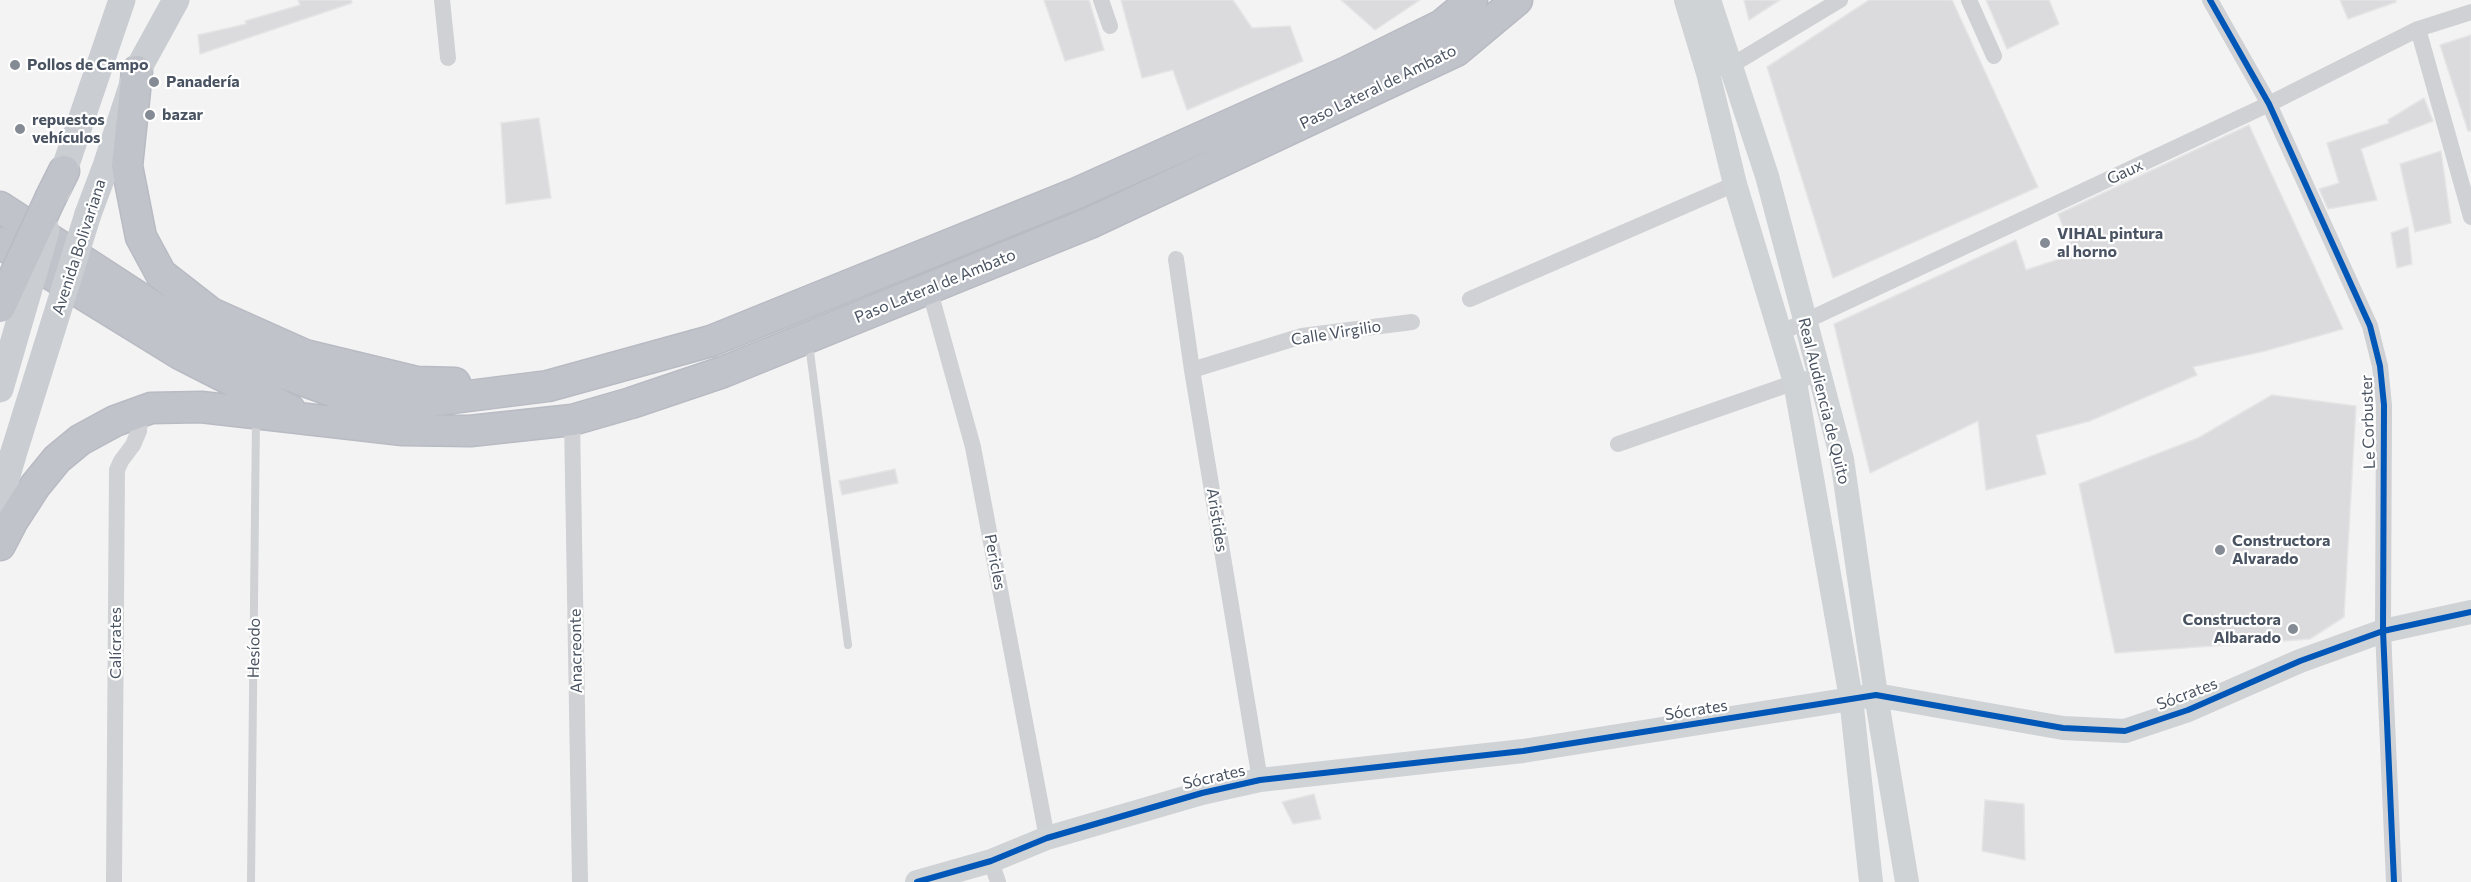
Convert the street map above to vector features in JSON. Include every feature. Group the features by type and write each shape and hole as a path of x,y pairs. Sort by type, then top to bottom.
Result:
{"highway":[{"name":"Paso Lateral de Ambato","path":"548,386 711,341 1077,193 1347,72 1442,25 1473,0"},
{"name":"Paso Lateral de Ambato","path":"0,545 30,494 57,459 80,440 115,421 151,408 201,407 403,430 470,431 572,420 723,372 1090,223 1456,51 1517,0"},
{"path":"137,71 127,166 141,237 161,274 211,313 305,355 406,379 548,386"},
{"path":"0,307 56,188"},
{"path":"0,207 206,341 255,363 343,395 386,402 421,402 548,386"},
{"path":"0,243 180,354 309,420"}],"main road":[{"name":"Avenida Bolivariana","path":"0,389 56,188 122,0"},
{"name":"Avenida Bolivariana","path":"0,500 88,214 137,71 176,0"},
{"name":"Real Audiencia de Quito","path":"1686,0 1708,73 1735,184 1795,382 1851,699 1871,882"},
{"name":"Real Audiencia de Quito","path":"1709,0 1767,176 1842,459 1876,695 1907,882"},
{"name":"Sócrates","path":"917,882 994,871 1047,838 1202,793 1260,780 1523,751 1876,695 2063,728 2125,731 2188,710 2300,661 2384,631 2471,612"}],"street":[{"path":"442,0 447,58"},
{"path":"1101,0 1110,26"},
{"path":"1708,73 1732,65 1840,0"},
{"path":"1970,0 1994,56"},
{"name":"Le Corbuster","path":"2210,0 2269,104 2370,326 2380,366 2384,405 2384,631 2394,882"},
{"name":"Gaux","path":"1780,333 2269,104 2418,29 2471,12"},
{"path":"2418,29 2471,217"},
{"path":"1470,299 1735,184"},
{"name":"Aristides","path":"1176,259 1192,370 1260,780"},
{"name":"Pericles","path":"929,288 973,447 1047,838"},
{"name":"Calle Virgilio","path":"1192,370 1302,336 1412,322"},
{"path":"1618,444 1819,375"},
{"name":"Calícrates","path":"114,882 117,470 133,446 139,431 141,411"},
{"name":"Anacreonte","path":"572,420 580,882"}],"lane":[{"path":"808,338 848,645"},
{"name":"Hesíodo","path":"251,882 256,413"}],"building":[{"path":"298,0 351,0 352,3 200,54 198,35 246,24 245,21 300,5"},
{"path":"1044,0 1089,0 1104,50 1065,61"},
{"path":"1121,0 1233,0 1252,28 1290,26 1303,61 1187,110 1173,70 1142,78"},
{"path":"1341,0 1420,0 1375,30"},
{"path":"1744,0 1780,0 1749,20"},
{"path":"1869,0 1952,0 2038,187 1833,278 1767,67"},
{"path":"1986,0 2049,0 2059,24 2007,49"},
{"path":"2340,0 2396,0 2396,2 2348,19"},
{"path":"2471,35 2471,131 2468,131 2440,45"},
{"path":"2424,98 2433,121 2361,149 2377,200 2328,209 2319,189 2339,183 2327,143 2389,123 2388,120"},
{"path":"539,118 551,198 506,204 501,123"},
{"path":"2249,125 2343,329 2265,351 2193,367 2197,375 2090,421 2036,435 2046,474 1986,490 1978,421 1870,473 1834,324 2016,240 2026,270 2074,254 2058,214"},
{"path":"2441,151 2451,223 2415,232 2400,164"},
{"path":"2408,227 2412,264 2397,268 2391,233"},
{"name":"Constructora Alvarado","path":"2272,395 2356,406 2344,617 2310,639 2115,653 2079,484 2198,438"},
{"path":"895,469 898,483 842,495 839,481"},
{"path":"1314,794 1321,819 1293,824 1282,802"},
{"path":"1985,800 2024,804 2025,860 1982,851"}],"cycle path":[{"path":"2210,0 2269,104 2370,326 2380,366 2384,405 2383,631 2394,882"},
{"path":"917,882 991,861 1047,838 1202,793 1260,780 1523,751 1876,695 2063,728 2125,731 2188,710 2300,661 2383,631 2471,612"}],"place":[{"name":"Pollos de Campo","path":"15,65"},
{"name":"Panadería","path":"154,82"},
{"name":"bazar","path":"150,115"},
{"name":"repuestos vehículos","path":"20,129"},
{"name":"VIHAL pintura al horno","path":"2045,243"},
{"name":"Constructora Alvarado","path":"2220,550"},
{"name":"Constructora Albarado","path":"2293,629"}]}
